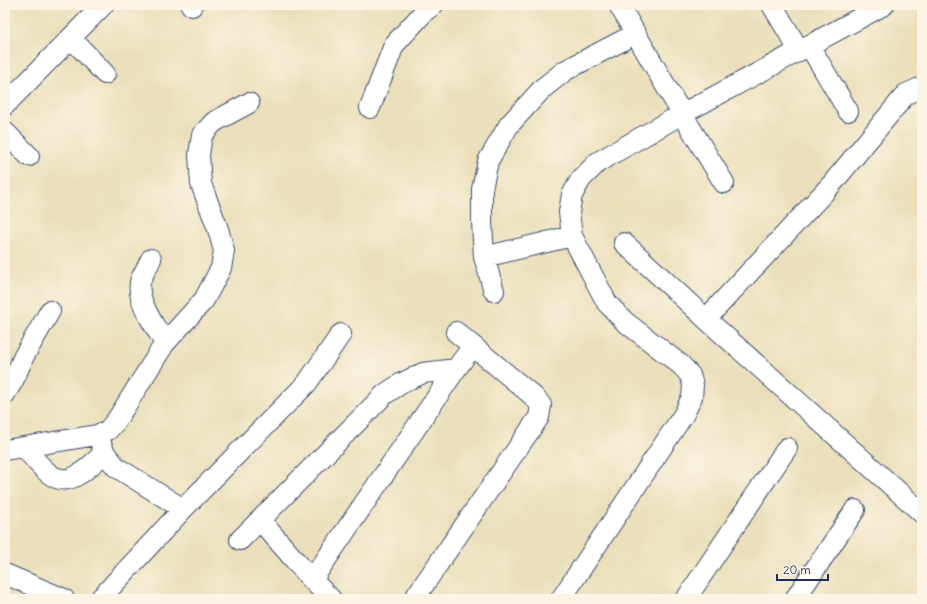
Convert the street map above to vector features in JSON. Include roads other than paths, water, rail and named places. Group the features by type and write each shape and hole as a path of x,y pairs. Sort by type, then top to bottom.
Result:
{"street":[{"path":"5,105 103,5"},
{"path":"370,108 394,45 425,11 433,5"},
{"path":"619,5 724,183"},
{"path":"772,5 848,111"},
{"path":"561,599 684,414 692,397 693,385 690,375 681,365 624,321 607,303 572,236 569,212 572,195 582,179 598,162 682,114 884,5"},
{"path":"494,291 484,257 482,222 482,189 488,160 509,125 543,88 566,70 635,34"},
{"path":"71,38 105,74"},
{"path":"706,319 831,185 906,94 922,87"},
{"path":"24,446 54,478 64,480 78,475 101,444 108,430 116,421 165,343 204,300 221,268 224,251 218,229 201,184 199,155 202,135 214,122 249,103"},
{"path":"5,132 28,156"},
{"path":"484,257 572,236"},
{"path":"624,243 706,319 922,513"},
{"path":"151,259 141,280 139,293 149,315 165,343"},
{"path":"5,394 14,379 24,356 50,311"},
{"path":"414,599 539,417 541,405 533,396 456,332"},
{"path":"100,599 183,509 307,383 341,334"},
{"path":"312,580 473,346"},
{"path":"240,540 385,394 402,383 423,373 456,369"},
{"path":"101,444 116,467 183,509"},
{"path":"5,450 24,446 101,444"},
{"path":"686,599 787,448"},
{"path":"795,599 855,510"},
{"path":"260,520 312,580 331,599"},
{"path":"5,574 61,598"}]}
